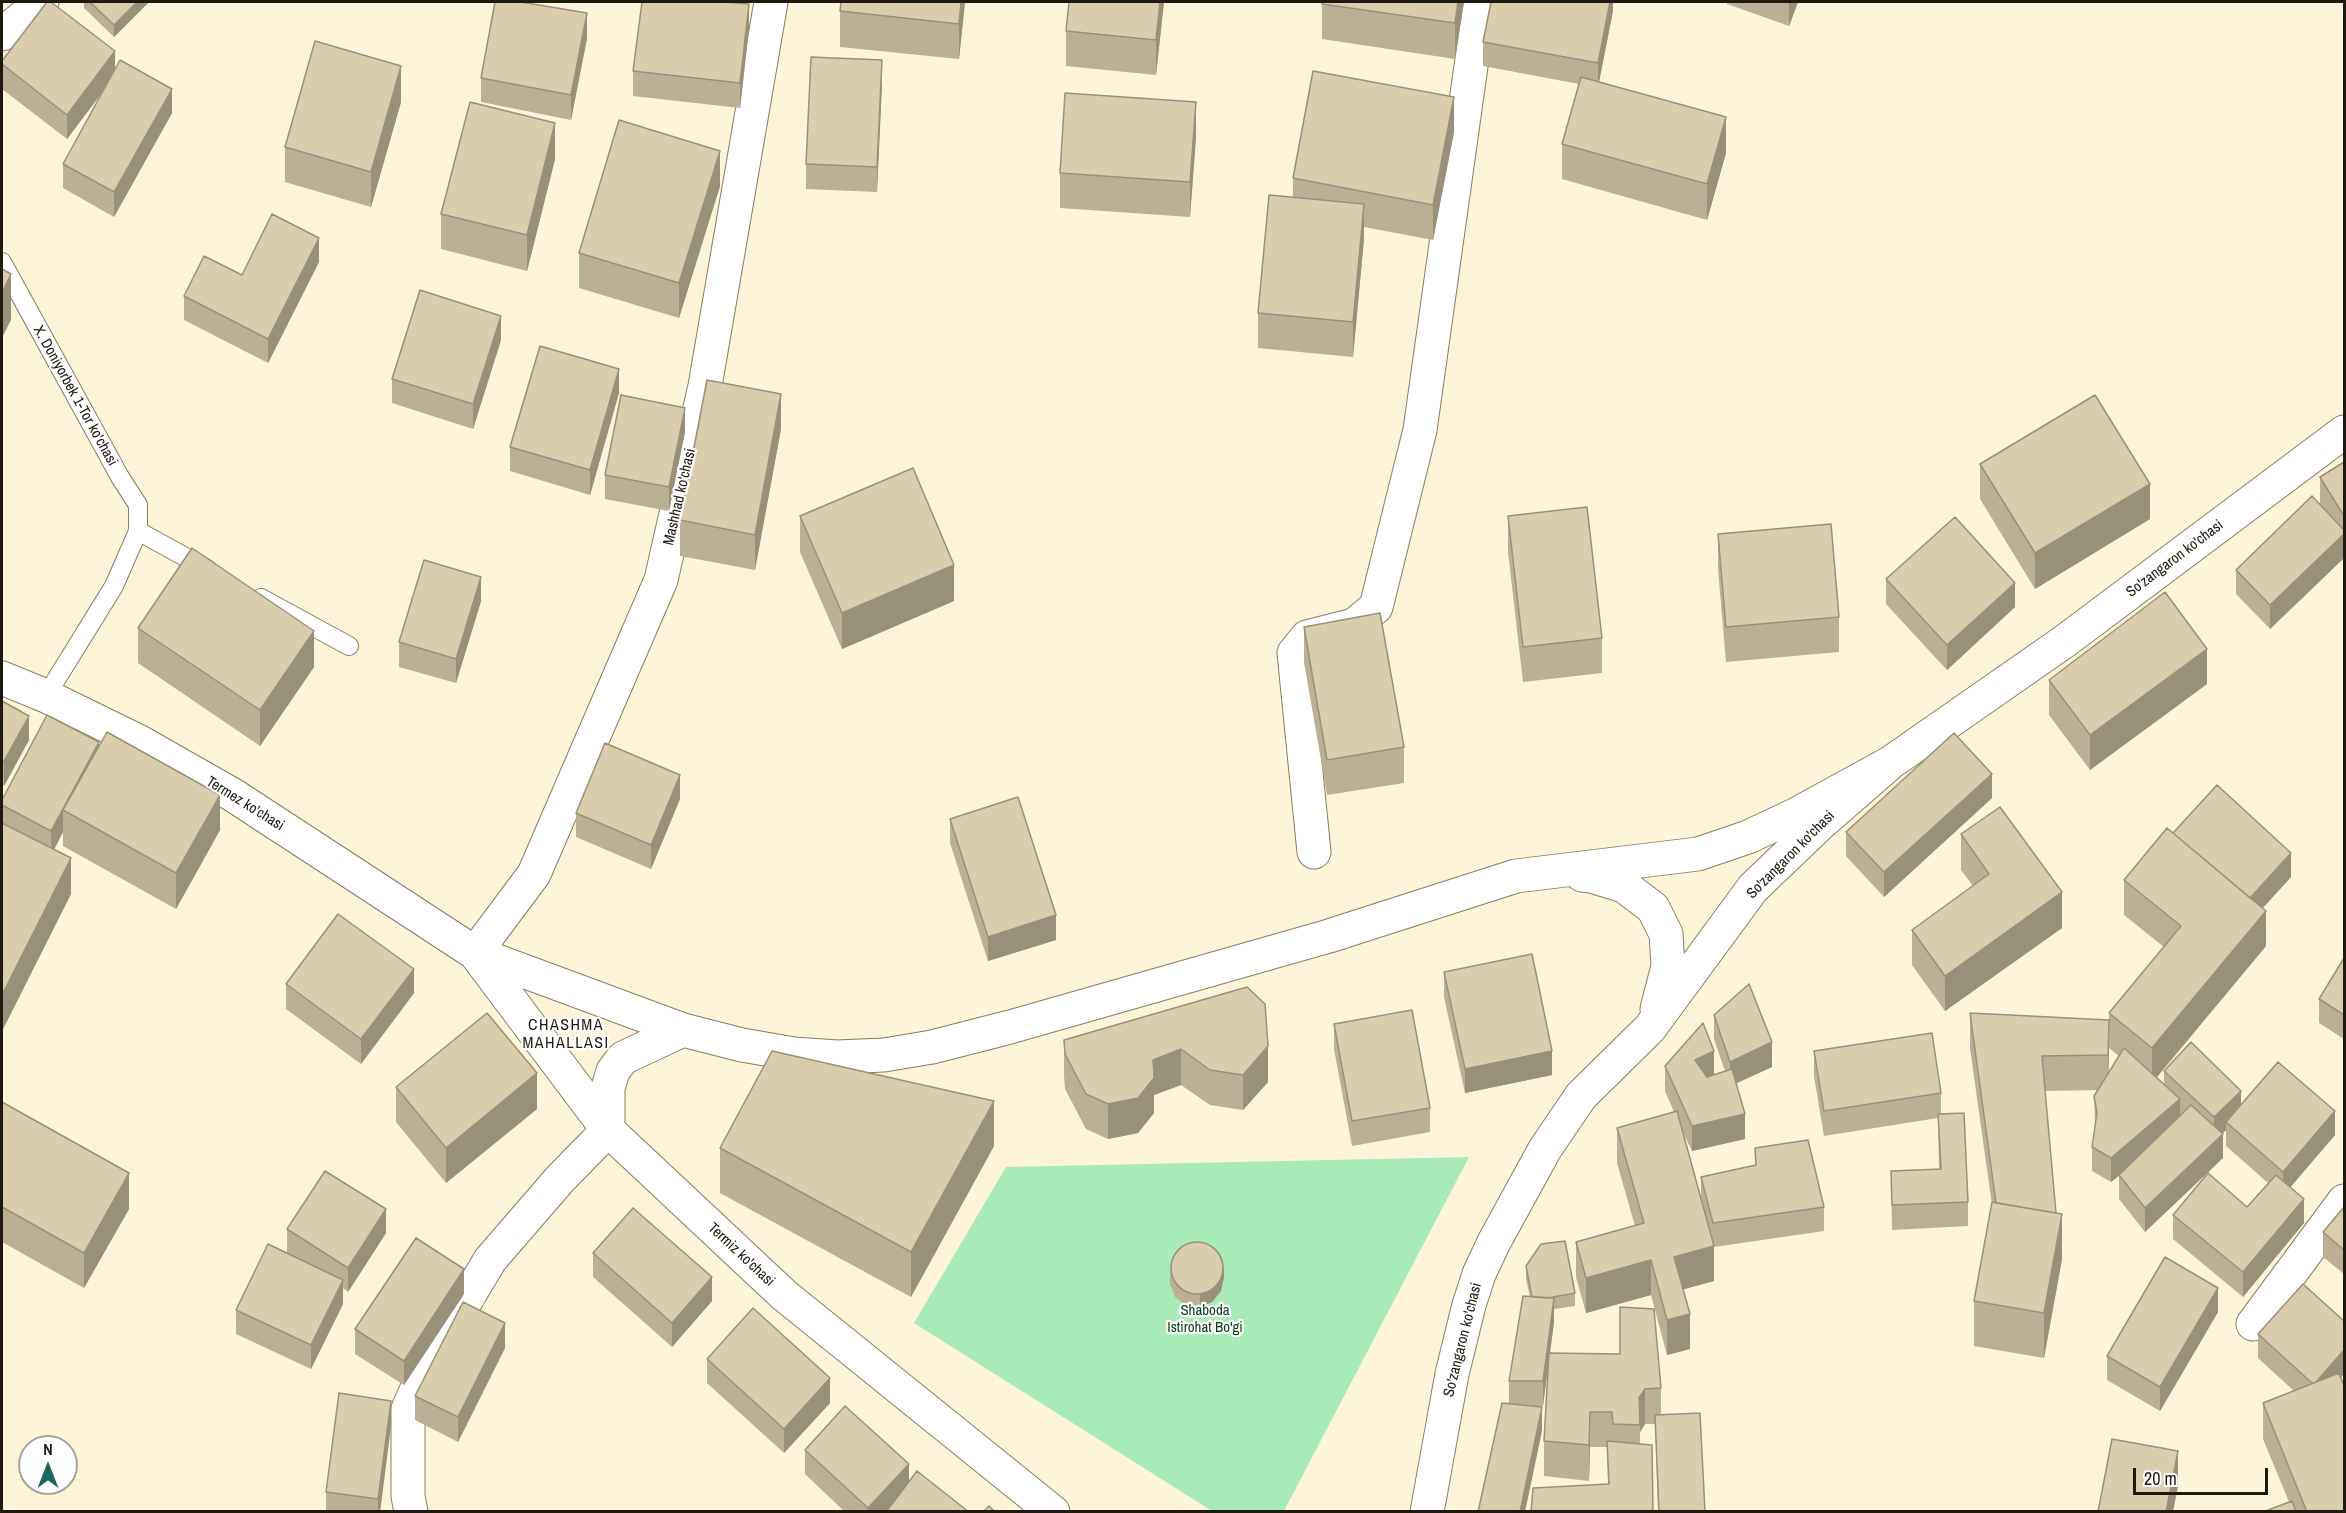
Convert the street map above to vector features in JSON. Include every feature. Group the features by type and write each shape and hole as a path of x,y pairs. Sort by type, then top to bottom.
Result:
{"main road":[{"path":"2,34 42,2"},
{"name":"Mashhad ko'chasi","path":"475,953 534,874 661,580 705,386 771,2"},
{"path":"1314,852 1294,653 1307,637 1354,625 1376,607 1420,430 1480,2"},
{"name":"So'zangaron ko'chasi","path":"1427,1512 1452,1374 1479,1274 1545,1149 1581,1096 1650,1028 1753,888 1820,824 1890,763 2065,641 2344,432"},
{"name":"Termez ko'chasi","path":"2,678 46,696 140,742 233,795 475,953"},
{"path":"475,953 682,1030 752,1047 794,1054 837,1057 884,1055 932,1047 1010,1027 1329,936 1516,876 1698,854 1748,837 1795,815 1890,763"},
{"path":"1516,876 1554,874 1591,876 1624,886 1653,908 1666,934 1668,966 1662,994 1650,1028"},
{"name":"Termiz ko'chasi","path":"475,953 608,1131 784,1295 1053,1512"},
{"path":"411,1512 408,1497 408,1409 427,1366 490,1260 560,1179 608,1131 608,1088 613,1071 623,1058 637,1049 682,1030"},
{"path":"2253,1324 2344,1201"}],"lane":[{"name":"X. Doniyorbek 1-Tor ko'chasi","path":"2,262 120,477 138,505 138,531 114,586 46,696"},
{"path":"138,531 218,575"},
{"path":"248,591 349,646"}],"green space":[{"name":"Shaboda Istirohat Bo'gi","path":"1469,1157 1284,1511 1212,1511 914,1323 1006,1167"}],"building":[{"path":"47,2 51,2 115,51 67,115 2,64"},
{"path":"90,2 137,2 114,25"},
{"path":"495,2 521,2 587,13 571,95 481,78"},
{"path":"642,2 749,4 740,83 633,71"},
{"path":"841,2 961,2 959,24 840,11"},
{"path":"1069,2 1160,2 1156,40 1066,31"},
{"path":"1322,2 1458,2 1455,23 1322,4"},
{"path":"1491,2 1610,2 1598,63 1483,42"},
{"path":"315,41 401,66 371,172 285,147"},
{"path":"811,57 882,60 877,167 806,164"},
{"path":"120,60 172,89 114,192 63,164"},
{"path":"1313,71 1454,97 1433,205 1293,178"},
{"path":"1581,77 1726,117 1707,184 1562,144"},
{"path":"1065,93 1196,102 1190,182 1060,173"},
{"path":"470,102 555,123 527,235 441,214"},
{"path":"619,120 720,151 679,283 579,253"},
{"path":"1269,195 1364,204 1353,322 1258,313"},
{"path":"272,214 319,238 268,339 184,296 204,256 242,275"},
{"path":"2,269 11,274 2,293"},
{"path":"420,290 501,316 473,404 392,379"},
{"path":"540,346 619,369 590,470 510,447"},
{"path":"707,380 781,394 755,535 680,520"},
{"path":"621,395 685,408 669,487 605,475"},
{"path":"2095,395 2150,484 2035,553 1980,464"},
{"path":"2344,462 2344,516 2320,477"},
{"path":"913,468 954,565 842,613 800,516"},
{"path":"2312,496 2344,530 2344,534 2270,605 2236,570"},
{"path":"1587,507 1602,638 1523,647 1508,516"},
{"path":"1955,517 2015,583 1947,645 1886,579"},
{"path":"1831,524 1839,617 1726,627 1718,534"},
{"path":"192,548 314,631 260,710 138,628"},
{"path":"424,560 481,577 456,659 399,642"},
{"path":"2165,592 2207,649 2090,735 2049,680"},
{"path":"1380,613 1404,747 1327,760 1304,627"},
{"path":"2,701 29,716 4,761 2,760"},
{"path":"47,715 99,742 51,831 2,805 2,800"},
{"path":"107,732 220,795 176,873 63,810"},
{"path":"1954,733 1992,774 1884,872 1846,832"},
{"path":"605,743 680,775 651,845 576,813"},
{"path":"2217,785 2291,853 2250,898 2173,833"},
{"path":"1018,797 1056,915 988,937 950,819"},
{"path":"2000,807 2062,892 1945,976 1912,930 1989,874 1961,834"},
{"path":"2,823 71,858 2,995"},
{"path":"2167,828 2266,911 2152,1048 2109,1013 2181,926 2124,880"},
{"path":"338,914 414,969 361,1039 286,984"},
{"path":"1532,954 1552,1051 1465,1069 1444,972"},
{"path":"2344,958 2344,1015 2319,999"},
{"path":"1749,984 1772,1042 1730,1062 1714,1015"},
{"path":"1247,987 1265,1004 1268,1046 1243,1075 1210,1070 1181,1049 1153,1060 1154,1078 1138,1098 1108,1104 1086,1094 1065,1054 1064,1040"},
{"path":"1412,1010 1430,1108 1352,1121 1334,1024"},
{"path":"487,1013 537,1073 446,1148 396,1087"},
{"path":"1970,1013 2109,1020 2108,1055 2042,1056 2056,1213 1996,1203"},
{"path":"1703,1023 1714,1051 1695,1060 1707,1077 1732,1069 1745,1114 1692,1126 1665,1066"},
{"path":"1932,1033 1941,1093 1824,1111 1814,1051"},
{"path":"2191,1042 2241,1091 2214,1117 2164,1071"},
{"path":"2124,1048 2180,1099 2111,1158 2092,1147 2097,1113 2094,1096"},
{"path":"772,1051 994,1101 911,1252 720,1148"},
{"path":"2278,1062 2335,1111 2283,1172 2226,1122"},
{"path":"2,1102 129,1173 84,1253 2,1207"},
{"path":"2191,1105 2223,1134 2145,1208 2119,1175"},
{"path":"1677,1111 1714,1246 1674,1257 1690,1314 1667,1320 1651,1260 1586,1278 1576,1242 1644,1223 1617,1128"},
{"path":"1964,1113 1968,1202 1892,1205 1891,1171 1941,1169 1938,1114"},
{"path":"1808,1140 1824,1207 1713,1223 1701,1177 1756,1165 1755,1148"},
{"path":"325,1171 386,1209 348,1268 287,1229"},
{"path":"2208,1173 2247,1207 2276,1175 2304,1199 2243,1272 2173,1215"},
{"path":"1992,1202 2062,1214 2044,1313 1974,1301"},
{"path":"2344,1207 2344,1250 2323,1232"},
{"path":"633,1208 712,1277 672,1323 593,1253"},
{"path":"416,1238 464,1269 404,1361 355,1329"},
{"path":"1565,1241 1575,1293 1548,1298 1532,1297 1526,1266 1541,1244"},
{"path":"1192,1242 1202,1242 1211,1246 1219,1254 1223,1268 1219,1282 1211,1290 1202,1294 1192,1294 1183,1290 1175,1282 1171,1273 1171,1263 1175,1254 1183,1246"},
{"path":"268,1244 343,1280 311,1345 236,1310"},
{"path":"2165,1257 2218,1288 2160,1387 2107,1356"},
{"path":"2303,1284 2344,1321 2344,1350 2316,1382 2312,1383 2258,1334"},
{"path":"1523,1296 1554,1298 1543,1381 1509,1381"},
{"path":"463,1302 505,1323 458,1417 415,1396"},
{"path":"1620,1307 1654,1309 1661,1388 1645,1389 1639,1398 1640,1425 1613,1424 1612,1412 1590,1412 1589,1445 1544,1441 1549,1353 1620,1354"},
{"path":"753,1308 830,1378 784,1429 707,1359"},
{"path":"2339,1373 2344,1386 2344,1512 2307,1512 2263,1403"},
{"path":"339,1393 391,1401 378,1499 326,1492"},
{"path":"1502,1403 1542,1407 1520,1512 1478,1512"},
{"path":"845,1406 909,1464 868,1508 805,1450"},
{"path":"1700,1413 1705,1512 1659,1512 1655,1415"},
{"path":"2112,1439 2178,1451 2166,1512 2098,1512"},
{"path":"1607,1441 1652,1445 1653,1512 1531,1512 1533,1488 1609,1484"},
{"path":"917,1471 969,1512 886,1512"},
{"path":"2292,1501 2296,1512 2263,1512"},
{"path":"989,1506 995,1512 983,1512"}],"district":[{"name":"CHASHMA MAHALLASI","path":"566,1035"}]}
